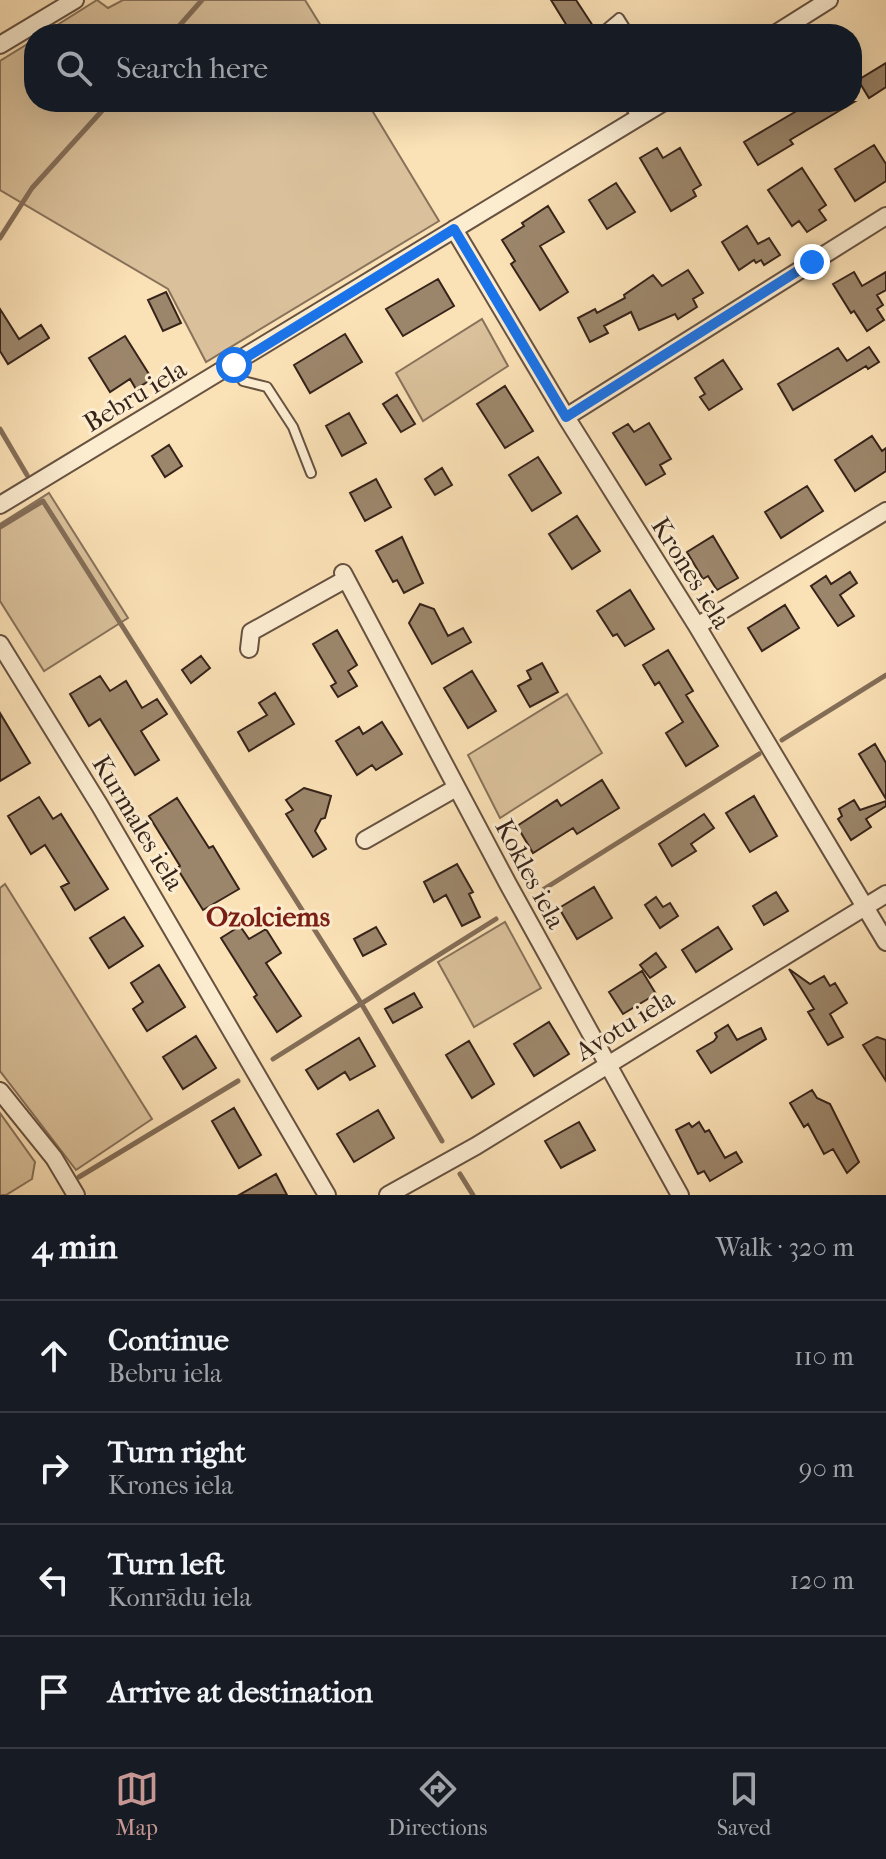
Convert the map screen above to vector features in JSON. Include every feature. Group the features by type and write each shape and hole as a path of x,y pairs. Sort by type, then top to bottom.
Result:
{"street":[{"path":"35,24 75,0"},
{"path":"791,24 829,0"},
{"path":"0,45 24,31"},
{"name":"Bebru iela","path":"0,505 648,112"},
{"path":"566,417 886,216"},
{"name":"Krones iela","path":"454,229 886,942"},
{"path":"697,626 886,511"},
{"name":"Kokles iela","path":"249,649 251,632 344,576 456,788 680,1195"},
{"name":"Kurmales iela","path":"0,644 100,806 327,1195"},
{"path":"365,840 456,788"},
{"name":"Avotu iela","path":"388,1195 476,1146 886,894"},
{"path":"0,1091 54,1158 76,1195"}],"lane":[{"path":"633,112 637,119"},
{"path":"234,365 243,381 267,387 293,427 311,473"}],"shaded area":[{"path":"97,0 108,8 123,0 305,0 320,24 59,24"},
{"path":"24,46 24,112 373,112 439,221 206,362 168,289 0,190 0,61"},
{"path":"482,319 508,366 423,421 396,373"},
{"path":"49,493 128,618 44,671 0,601 0,524"},
{"path":"567,694 602,753 500,818 468,755"},
{"path":"5,884 152,1119 76,1170 0,1071 0,888"},
{"path":"505,922 541,988 474,1027 438,962"},
{"path":"0,1113 35,1162 32,1179 6,1195 0,1195"}],"building":[{"path":"551,0 576,0 592,24 566,24"},
{"path":"886,63 886,87 869,98 862,87 862,78"},
{"path":"795,112 837,112 790,140 793,144 758,165 744,142"},
{"path":"874,145 886,164 886,181 855,201 835,169"},
{"path":"657,148 663,158 680,148 701,185 693,190 696,196 671,211 640,158"},
{"path":"802,168 826,205 819,210 826,220 807,232 799,221 792,226 768,190"},
{"path":"616,183 635,212 607,229 589,200"},
{"path":"548,206 564,232 540,246 568,292 540,310 511,264 515,261 502,240"},
{"path":"747,226 758,244 769,238 780,255 764,265 761,260 756,263 754,260 739,270 722,242"},
{"path":"688,270 703,293 693,299 697,307 678,319 675,314 639,330 631,312 604,326 608,333 590,342 578,318 595,309 597,313 625,298 624,295 653,275 662,286"},
{"path":"854,272 862,286 886,272 886,290 877,295 883,305 877,309 884,320 867,331 854,311 851,313 833,284"},
{"path":"438,279 454,306 403,336 386,309"},
{"path":"166,292 181,323 163,331 148,300"},
{"path":"0,309 19,339 41,325 49,338 8,364 0,351"},
{"path":"345,334 362,362 310,393 294,365"},
{"path":"125,336 152,379 136,389 130,379 110,392 89,358"},
{"path":"869,347 879,362 868,369 866,366 793,410 778,384 838,348 847,361"},
{"path":"723,360 742,389 709,410 700,397 705,394 695,378"},
{"path":"505,386 533,431 505,448 477,404"},
{"path":"397,395 415,424 401,432 383,404"},
{"path":"349,413 366,443 342,456 326,426"},
{"path":"649,423 671,459 660,465 665,474 646,485 613,433 628,424 634,432"},
{"path":"872,436 882,451 886,448 886,471 855,491 835,460"},
{"path":"169,445 182,466 165,477 152,456"},
{"path":"538,457 561,493 532,511 509,475"},
{"path":"442,468 452,485 435,495 425,479"},
{"path":"376,479 391,507 365,521 350,493"},
{"path":"807,486 823,511 781,538 765,512"},
{"path":"577,516 600,551 572,569 549,534"},
{"path":"713,536 738,578 717,590 708,576 703,579 687,552"},
{"path":"402,537 423,583 404,593 397,580 393,582 376,551"},
{"path":"850,572 857,583 840,595 854,616 838,626 811,586 826,576 831,584"},
{"path":"630,590 654,629 625,646 617,634 613,636 597,611"},
{"path":"420,604 434,609 448,636 463,628 471,642 432,664 409,623"},
{"path":"785,605 799,628 762,651 748,628"},
{"path":"337,630 357,665 348,671 357,686 338,697 331,686 336,683 313,644"},
{"path":"668,650 693,691 686,695 718,746 686,766 666,733 683,722 659,682 655,685 643,665"},
{"path":"201,656 210,668 191,683 182,670"},
{"path":"542,663 558,692 530,707 518,686 531,679 527,671"},
{"path":"472,671 496,711 468,728 444,688"},
{"path":"100,676 110,691 126,681 142,708 157,699 167,714 141,731 159,760 135,775 100,719 89,726 70,694"},
{"path":"275,693 294,724 249,751 238,732 267,715 259,703"},
{"path":"0,713 30,763 0,781"},
{"path":"382,722 402,754 376,770 372,765 357,775 336,741 359,727 363,734"},
{"path":"875,744 886,763 886,799 859,754"},
{"path":"602,780 619,808 577,834 573,828 533,853 517,826 557,800 561,806"},
{"path":"304,788 331,796 325,818 321,819 315,831 326,849 313,857 286,814 293,810 286,800"},
{"path":"754,796 777,836 750,852 726,813"},
{"path":"39,797 53,819 61,814 108,889 75,910 61,887 69,883 45,845 31,854 8,816"},
{"path":"177,798 209,848 213,846 239,889 203,910 149,816"},
{"path":"854,800 860,810 886,801 886,806 866,819 871,827 851,840 838,819 842,816 839,809"},
{"path":"704,814 714,828 691,844 696,851 672,866 659,844"},
{"path":"457,864 473,892 469,894 480,917 462,926 446,895 434,902 424,882"},
{"path":"594,887 612,918 577,939 559,908"},
{"path":"776,892 788,911 764,925 753,906"},
{"path":"656,897 663,907 670,903 678,916 660,928 645,905"},
{"path":"124,917 143,946 109,968 90,938"},
{"path":"240,926 249,939 266,929 281,953 266,963 301,1016 277,1032 221,938"},
{"path":"376,927 386,944 363,956 354,939"},
{"path":"718,927 732,949 696,972 682,950"},
{"path":"656,953 666,967 650,978 640,965"},
{"path":"159,965 185,1007 147,1031 133,1009 143,1002 131,983"},
{"path":"789,969 810,984 824,976 830,986 835,983 847,1003 830,1014 843,1037 828,1045 808,1012 814,1009"},
{"path":"642,971 656,994 623,1014 609,992"},
{"path":"414,993 422,1007 393,1023 385,1009"},
{"path":"549,1022 569,1054 534,1076 514,1044"},
{"path":"728,1025 737,1040 761,1028 766,1039 711,1073 697,1051 714,1041 717,1037 715,1033"},
{"path":"196,1036 216,1068 183,1089 163,1057"},
{"path":"877,1037 886,1040 886,1081 863,1045"},
{"path":"359,1038 375,1066 350,1080 345,1072 318,1089 306,1070"},
{"path":"469,1041 494,1084 472,1098 446,1055"},
{"path":"812,1090 817,1098 830,1104 859,1162 847,1173 833,1149 824,1154 808,1124 804,1127 790,1103"},
{"path":"234,1108 261,1155 239,1168 212,1121"},
{"path":"378,1110 394,1138 354,1162 337,1134"},
{"path":"579,1122 595,1150 561,1168 545,1141"},
{"path":"699,1122 705,1132 709,1130 725,1158 736,1152 742,1162 710,1181 704,1171 698,1174 676,1130 689,1123 692,1127"},
{"path":"276,1174 287,1195 239,1195"}],"waterway":[{"path":"181,24 202,0"},
{"path":"0,238 32,188 101,112"},
{"path":"0,429 27,475"},
{"path":"0,527 43,501 361,1003 442,1141"},
{"path":"782,740 886,675"},
{"path":"544,889 759,754"},
{"path":"273,1059 496,919"},
{"path":"79,1177 238,1081"},
{"path":"460,1174 473,1195"}],"district":[{"name":"Ozolciems","path":"268,916"}],"route":[{"path":"234,365 454,229 566,417 812,262"}]}
